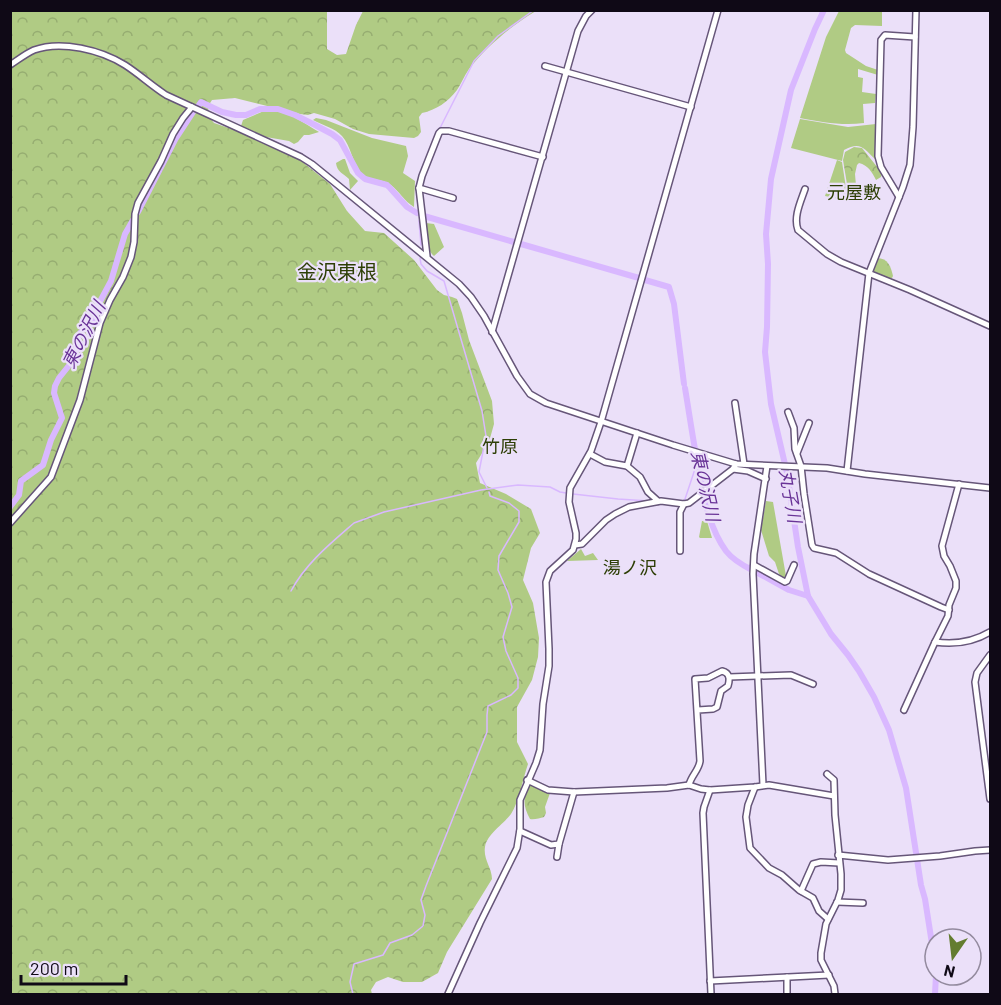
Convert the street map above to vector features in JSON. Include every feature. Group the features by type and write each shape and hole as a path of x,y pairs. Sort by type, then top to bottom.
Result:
{"street":[{"path":"492,332 578,31 592,10"},
{"path":"448,994 517,848 520,831 520,800 540,750 543,704 549,666 546,582 550,572 569,555 575,545 576,533 568,496 573,482 590,454 601,422 718,10"},
{"path":"847,471 869,273 910,165 916,10"},
{"path":"899,197 881,166 878,156 881,40 885,35 915,37"},
{"path":"10,65 25,55 43,48 70,47 97,51 122,63 153,87 301,157 459,284 471,297 517,376 530,394 537,399 766,478"},
{"path":"545,66 691,107"},
{"path":"10,523 51,477 80,400 100,323 123,277 130,257 138,203 161,161 172,134 192,107"},
{"path":"427,256 419,188 441,130 543,157"},
{"path":"419,188 453,198"},
{"path":"805,189 796,220 798,230 827,254 990,326"},
{"path":"735,403 744,464"},
{"path":"788,412 794,428 794,444 801,466 814,548 836,553 869,573 949,610"},
{"path":"797,453 809,423"},
{"path":"627,466 637,434"},
{"path":"590,454 604,462 627,466 640,477 648,492 658,501"},
{"path":"575,545 582,544 615,513 629,507 658,501 684,504 699,496 735,467 744,464 826,468 990,488"},
{"path":"763,785 754,565 769,466"},
{"path":"904,710 946,622 951,599 955,593 956,581 944,556 942,546 959,484"},
{"path":"680,551 680,513 684,504"},
{"path":"754,565 785,582 794,565"},
{"path":"935,642 962,643 990,633"},
{"path":"990,655 977,673 975,682 990,799"},
{"path":"689,785 700,766 695,680 708,678 722,671 727,673 728,686 720,692 717,707 698,710"},
{"path":"729,677 791,675 813,684"},
{"path":"827,774 834,780 838,855 842,882 837,902 828,919 820,952 822,964 834,986 835,994"},
{"path":"527,780 548,790 574,792 689,785 710,790 763,785 834,796"},
{"path":"755,787 746,817 750,848 769,868 813,898 816,906 828,919"},
{"path":"710,790 703,813 711,994"},
{"path":"557,857 574,792"},
{"path":"520,831 551,845 559,844"},
{"path":"838,855 888,860 990,850"},
{"path":"801,891 813,864 839,863"},
{"path":"837,902 863,903"},
{"path":"710,981 829,975"},
{"path":"787,994 788,977"}],"green space":[{"path":"10,11 327,11 327,49 337,55 346,54 363,11 536,11 509,30 483,53 469,69 450,98 437,108 422,113 419,117 421,132 414,138 369,134 353,129 335,119 314,113 300,114 235,98 212,100 208,109 214,123 255,137 300,160 330,184 347,211 365,231 384,233 414,260 437,290 457,299 469,340 492,401 494,424 489,442 476,463 480,483 506,494 531,509 540,533 531,548 523,580 533,603 539,638 538,657 532,680 517,707 517,742 528,764 514,809 486,842 485,856 492,879 447,952 438,973 422,982 403,982 388,977 376,982 371,990 372,994 11,994"},
{"path":"839,11 882,11 882,26 855,25 851,28 845,50 866,66 878,70 878,75 858,69 858,77 863,78 862,92 876,94 875,103 863,104 864,123 840,124 800,118 826,37"},
{"path":"264,111 286,114 319,132 304,135 294,144 266,137 241,126 243,120"},
{"path":"316,118 372,138 406,146 408,156 403,173 415,181 414,207 391,185 361,173 342,136 313,120"},
{"path":"800,119 848,127 876,124 875,159 865,149 858,146 844,150 842,161 791,148"},
{"path":"854,147 862,148 882,173 881,177 876,180 867,167 859,163 855,174 857,197 853,201 849,196 843,160 845,152"},
{"path":"343,159 350,173 358,181 350,190 349,179 339,170 336,163"},
{"path":"837,160 842,162 848,201 825,196"},
{"path":"426,223 434,224 444,247 434,256 428,245"},
{"path":"877,258 888,264 892,278 886,278 874,272"},
{"path":"766,501 773,502 785,577 779,574 775,562 769,556 761,530"},
{"path":"702,521 707,521 712,538 699,537"},
{"path":"581,549 585,556 593,553 598,560 567,561"},
{"path":"531,784 544,786 550,793 544,817 530,819 528,814 525,797"}],"waterway":[{"path":"438,132 474,61 498,36 534,10"},
{"name":"丸子川","path":"824,10 791,90 771,179 766,234 768,264 765,352 771,404 787,473 808,596 831,634 859,671 889,730 906,788 929,927"},
{"name":"東の沢川","path":"199,105 201,102 222,112 236,115 246,115 260,109 278,109 295,115 340,140 358,173 365,179 387,185 407,207 417,213"},
{"name":"東の沢川","path":"138,212 176,138 193,112"},
{"path":"425,162 434,139"},
{"path":"417,197 419,178"},
{"name":"東の沢川","path":"424,216 514,242"},
{"name":"東の沢川","path":"10,507 19,495 21,481 43,465 51,440 62,418 54,393 55,386 75,358 80,333 95,318 96,309 111,281 125,234 133,220"},
{"path":"419,221 421,245"},
{"name":"東の沢川","path":"521,244 639,278"},
{"path":"420,258 421,264 427,271 444,281 482,411 486,436 479,472 487,488"},
{"name":"東の沢川","path":"645,280 669,287 674,304 684,384"},
{"name":"東の沢川","path":"685,388 702,486 712,524 720,543 729,554 752,570"},
{"path":"683,502 697,463"},
{"path":"291,591 311,562 354,523 384,512 481,490 518,485 550,487 566,493"},
{"path":"353,994 350,982 354,964 383,955 390,943 412,935 423,926 425,915 421,900 487,732 488,706 511,695 518,688 518,678 506,651 503,637 512,607 498,570 499,556 519,522 519,511 509,503 490,496 489,492"},
{"path":"573,494 649,501"},
{"name":"東の沢川","path":"758,573 789,590 808,596"},
{"name":"丸子川","path":"935,987 935,994"}],"district":[{"name":"元屋敷","path":"854,193"},
{"name":"金沢東根","path":"337,272"},
{"name":"竹原","path":"500,447"},
{"name":"湯ノ沢","path":"630,568"}]}
